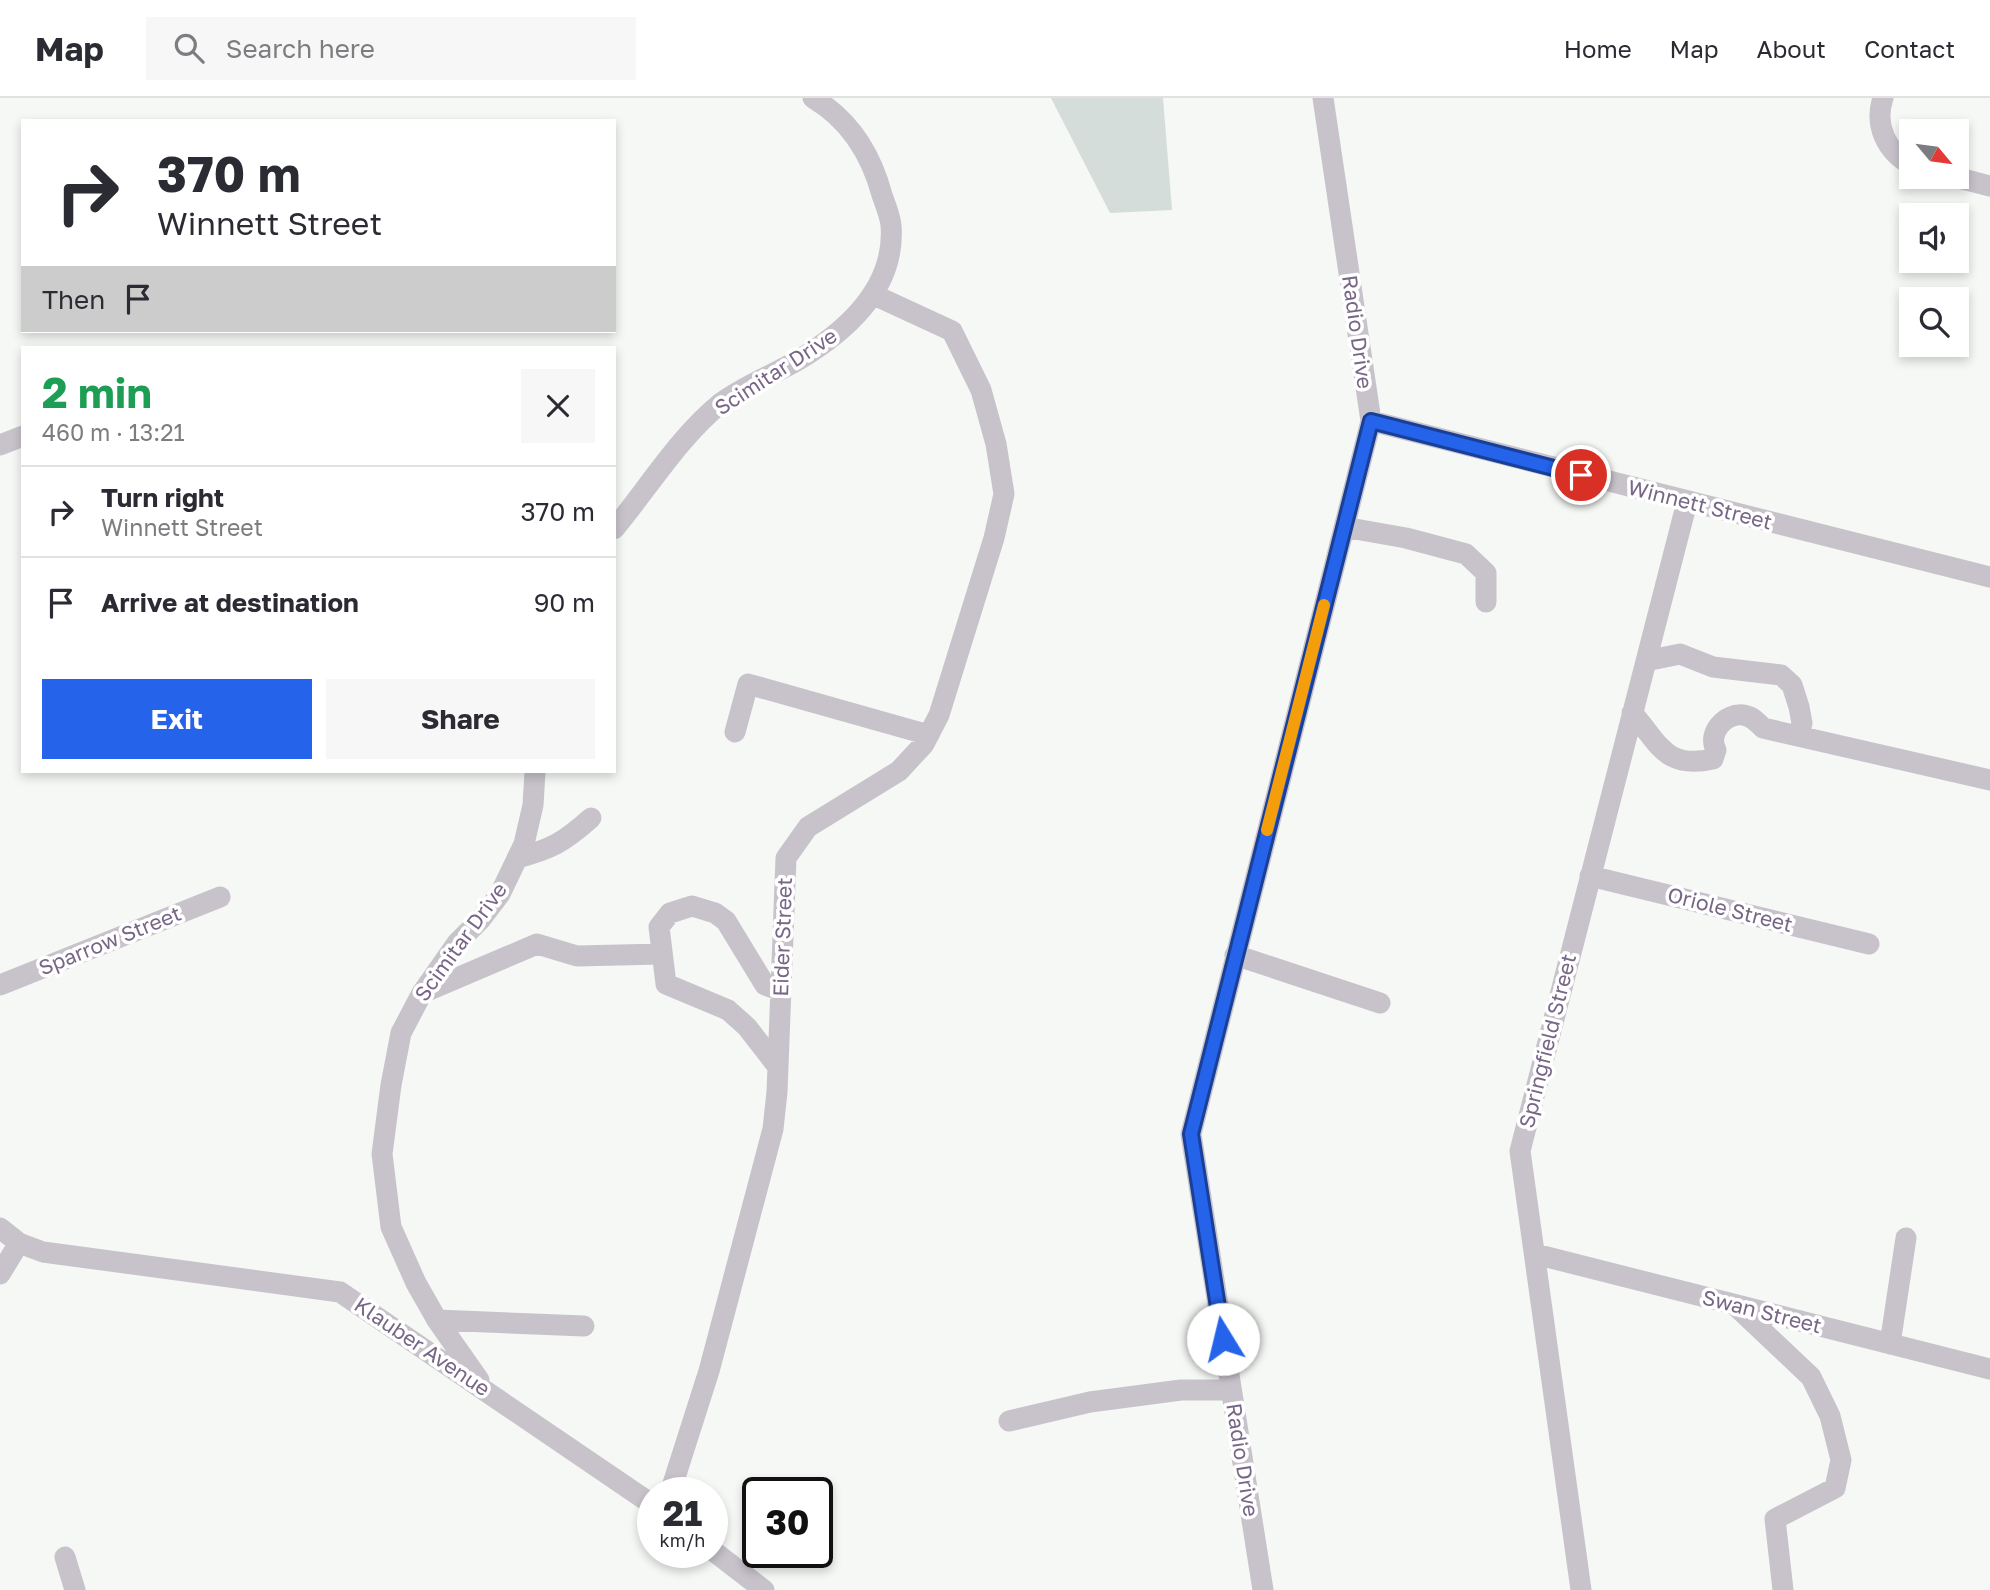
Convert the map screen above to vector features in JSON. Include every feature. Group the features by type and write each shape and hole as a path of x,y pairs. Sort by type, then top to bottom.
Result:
{"street":[{"name":"Scimitar Drive","path":"616,526 679,445 722,403 821,345 849,324 874,295 888,264 891,225 876,172 861,141 830,108 813,98"},
{"name":"Radio Drive","path":"1263,1590 1191,1134 1371,421 1323,98"},
{"path":"1883,98 1880,113 1883,134 1899,157"},
{"path":"1969,181 1990,186"},
{"name":"Eider Street","path":"675,1477 709,1371 773,1129 786,858 808,827 899,771 924,744 939,715 994,538 1004,494 996,444 981,390 952,331 874,295"},
{"name":"Winnett Street","path":"1371,421 1990,577"},
{"path":"0,445 21,437"},
{"name":"Springfield Street","path":"1581,1590 1520,1151 1687,502"},
{"path":"1344,527 1406,538 1466,554 1486,573 1486,602"},
{"path":"1646,661 1680,654 1713,667 1781,675 1791,685 1799,707 1802,723 1799,736"},
{"path":"735,732 748,684 929,735"},
{"path":"1632,713 1665,753 1688,760 1713,759 1716,750 1713,744 1714,733 1733,716 1744,715 1763,728 1990,780"},
{"name":"Scimitar Drive","path":"513,1408 480,1381 437,1320 416,1283 391,1227 382,1154 401,1032 422,993 457,943 481,919 500,894 524,844 533,805 535,773"},
{"path":"517,858 549,849 569,838 591,818"},
{"name":"Oriole Street","path":"1590,876 1869,944"},
{"name":"Sparrow Street","path":"0,985 220,897"},
{"path":"778,1066 747,1027 728,1010 666,984 659,927 670,913 692,906 715,914 726,921 765,985 781,990"},
{"path":"422,993 537,944 577,956 662,954"},
{"path":"1235,955 1380,1003"},
{"name":"Klauber Avenue","path":"0,1228 19,1243 43,1252 340,1292 637,1494"},
{"path":"1890,1344 1906,1238"},
{"path":"0,1274 19,1243"},
{"name":"Swan Street","path":"1535,1254 1990,1369"},
{"path":"1735,1306 1811,1377 1830,1416 1841,1460 1835,1488 1776,1519 1783,1590"},
{"path":"437,1320 584,1326"},
{"path":"1009,1421 1090,1402 1181,1390 1231,1390"},
{"path":"65,1557 75,1590"},
{"path":"728,1562 764,1590"}],"shaded area":[{"path":"1051,98 1163,98 1172,210 1110,213"}],"slow traffic":[{"path":"1267,830 1324,605"}],"route":[{"path":"1223,1339 1191,1134 1371,421 1581,475"}]}
